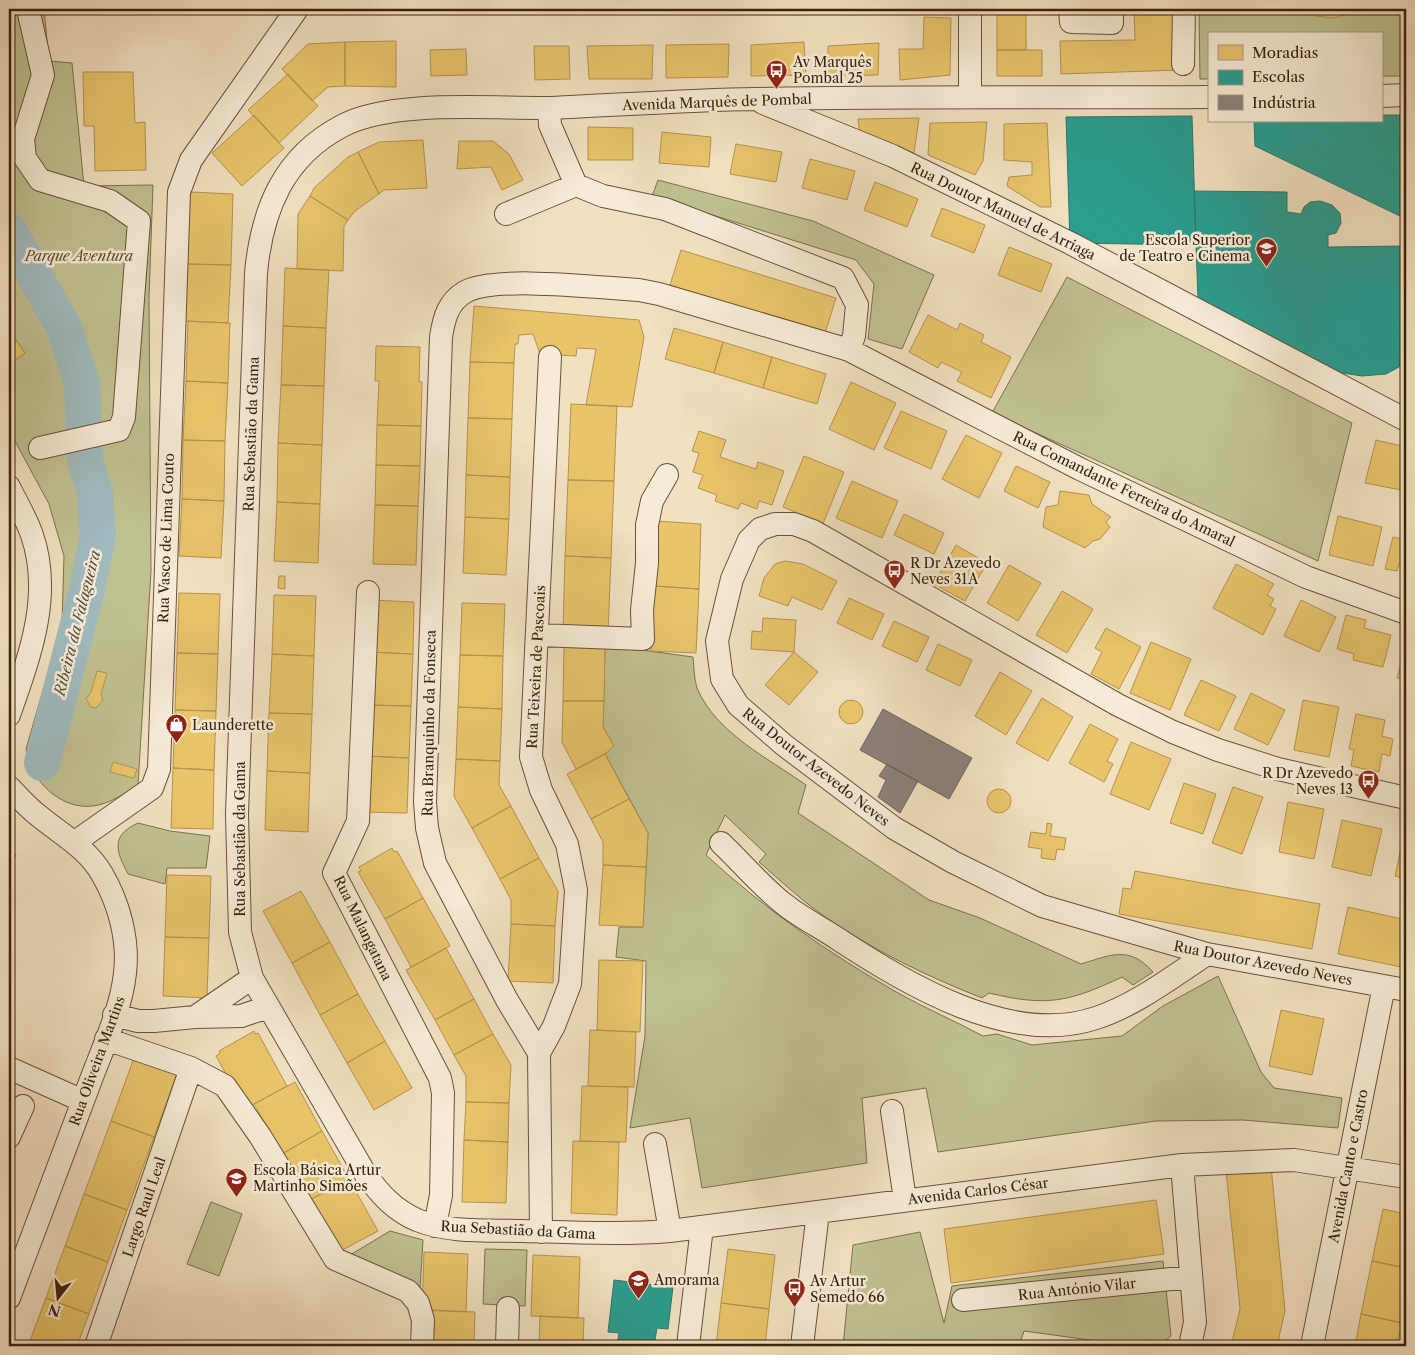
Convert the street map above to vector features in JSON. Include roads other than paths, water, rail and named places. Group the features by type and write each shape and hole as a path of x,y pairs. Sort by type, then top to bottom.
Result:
{"street":[{"path":"28,9 42,75 23,139 25,158 40,180 110,201 139,221 124,417 119,430 40,448"},
{"name":"Rua Vasco de Lima Couto","path":"75,842 152,788 159,769 179,192 191,160 297,9"},
{"path":"970,9 970,96"},
{"path":"1070,9 1071,22 1112,23 1112,9"},
{"path":"1183,64 1184,9"},
{"name":"Avenida Marquês de Pombal","path":"269,209 286,176 304,155 326,136 344,124 362,118 402,110 549,108 753,99 970,96 1208,97"},
{"path":"1382,96 1406,96"},
{"name":"Rua Doutor Manuel de Arriaga","path":"753,99 893,156 1053,234 1406,420"},
{"path":"549,108 550,125 576,186"},
{"path":"506,214 576,186 603,196 664,209 844,278 857,305 854,336 849,350"},
{"name":"Rua Sebastião da Gama","path":"269,209 259,244 256,273 237,814 240,932 252,978 366,1175 375,1188 397,1210 434,1226 472,1230 610,1234"},
{"name":"Rua Branquinho da Fonseca","path":"539,1053 507,1000 436,863 428,828 425,793 441,337 447,312 455,299 476,287 490,283 639,290 659,294 849,350"},
{"name":"Rua Comandante Ferreira do Amaral","path":"849,350 1080,469 1306,577 1406,613"},
{"name":"Rua Teixeira de Pascoais","path":"539,1053 554,1026 570,984 576,890 566,844 541,790 531,757 550,357"},
{"path":"538,635 643,639 642,610 647,563 647,525 652,501 667,475"},
{"path":"9,487 33,537 40,584 37,623 30,653 9,715"},
{"name":"Rua Doutor Azevedo Neves","path":"1406,798 1278,769 1218,750 1173,732 1118,705 813,531 794,524 775,524 760,529 749,540 732,579 717,641 722,679 738,705 784,745 894,828 953,862 1042,906 1207,954 1406,990"},
{"name":"Rua Malangatana","path":"368,592 358,821 334,872 440,1078 443,1093 441,1195 434,1226"},
{"name":"Rua Oliveira Martins","path":"9,787 38,816 75,842 92,859 103,875 118,910 124,938 125,971 122,994 9,1298"},
{"name":"Rua Oliveira Martins","path":"9,808 38,816"},
{"path":"721,844 783,904 878,964 947,1002 1005,1020 1049,1026 1096,1018 1139,998 1207,954"},
{"path":"196,1017 252,978"},
{"name":"Avenida Canto e Castro","path":"1312,1346 1384,986"},
{"path":"114,1015 154,1021 196,1017 241,1016 268,1007"},
{"path":"106,1039 191,1068 225,1086 260,1136 335,1259 408,1291 418,1303 423,1320 422,1346"},
{"path":"539,1053 541,1232"},
{"path":"9,1068 83,1101"},
{"name":"Largo Raul Leal","path":"96,1346 191,1068"},
{"path":"9,1137 23,1106"},
{"path":"892,1111 905,1200"},
{"path":"655,1144 670,1231"},
{"name":"Avenida Carlos César","path":"610,1234 670,1231 1182,1166 1294,1160 1348,1166 1406,1177"},
{"path":"1182,1166 1195,1322 1190,1346"},
{"path":"802,1346 818,1212"},
{"path":"688,1346 702,1227"},
{"name":"Rua António Vilar","path":"964,1300 1191,1277"},
{"path":"507,1346 508,1308"}],"waterway":[{"name":"Ribeira da Falagueira","path":"9,230 64,328 82,383 85,461 95,493 98,535 87,589 42,763"}],"place":[{"name":"Av Marquês Pombal 25","path":"777,89"},
{"name":"Escola Superior de Teatro e Cinema","path":"1266,267"},
{"name":"R Dr Azevedo Neves 31A","path":"894,590"},
{"name":"Launderette","path":"176,744"},
{"name":"R Dr Azevedo Neves 13","path":"1369,800"},
{"name":"Escola Básica Artur Martinho Simões","path":"237,1197"},
{"name":"Amorama","path":"638,1299"},
{"name":"Av Artur Semedo 66","path":"794,1308"}],"park label":[{"name":"Parque Aventura","path":"79,256"}]}
